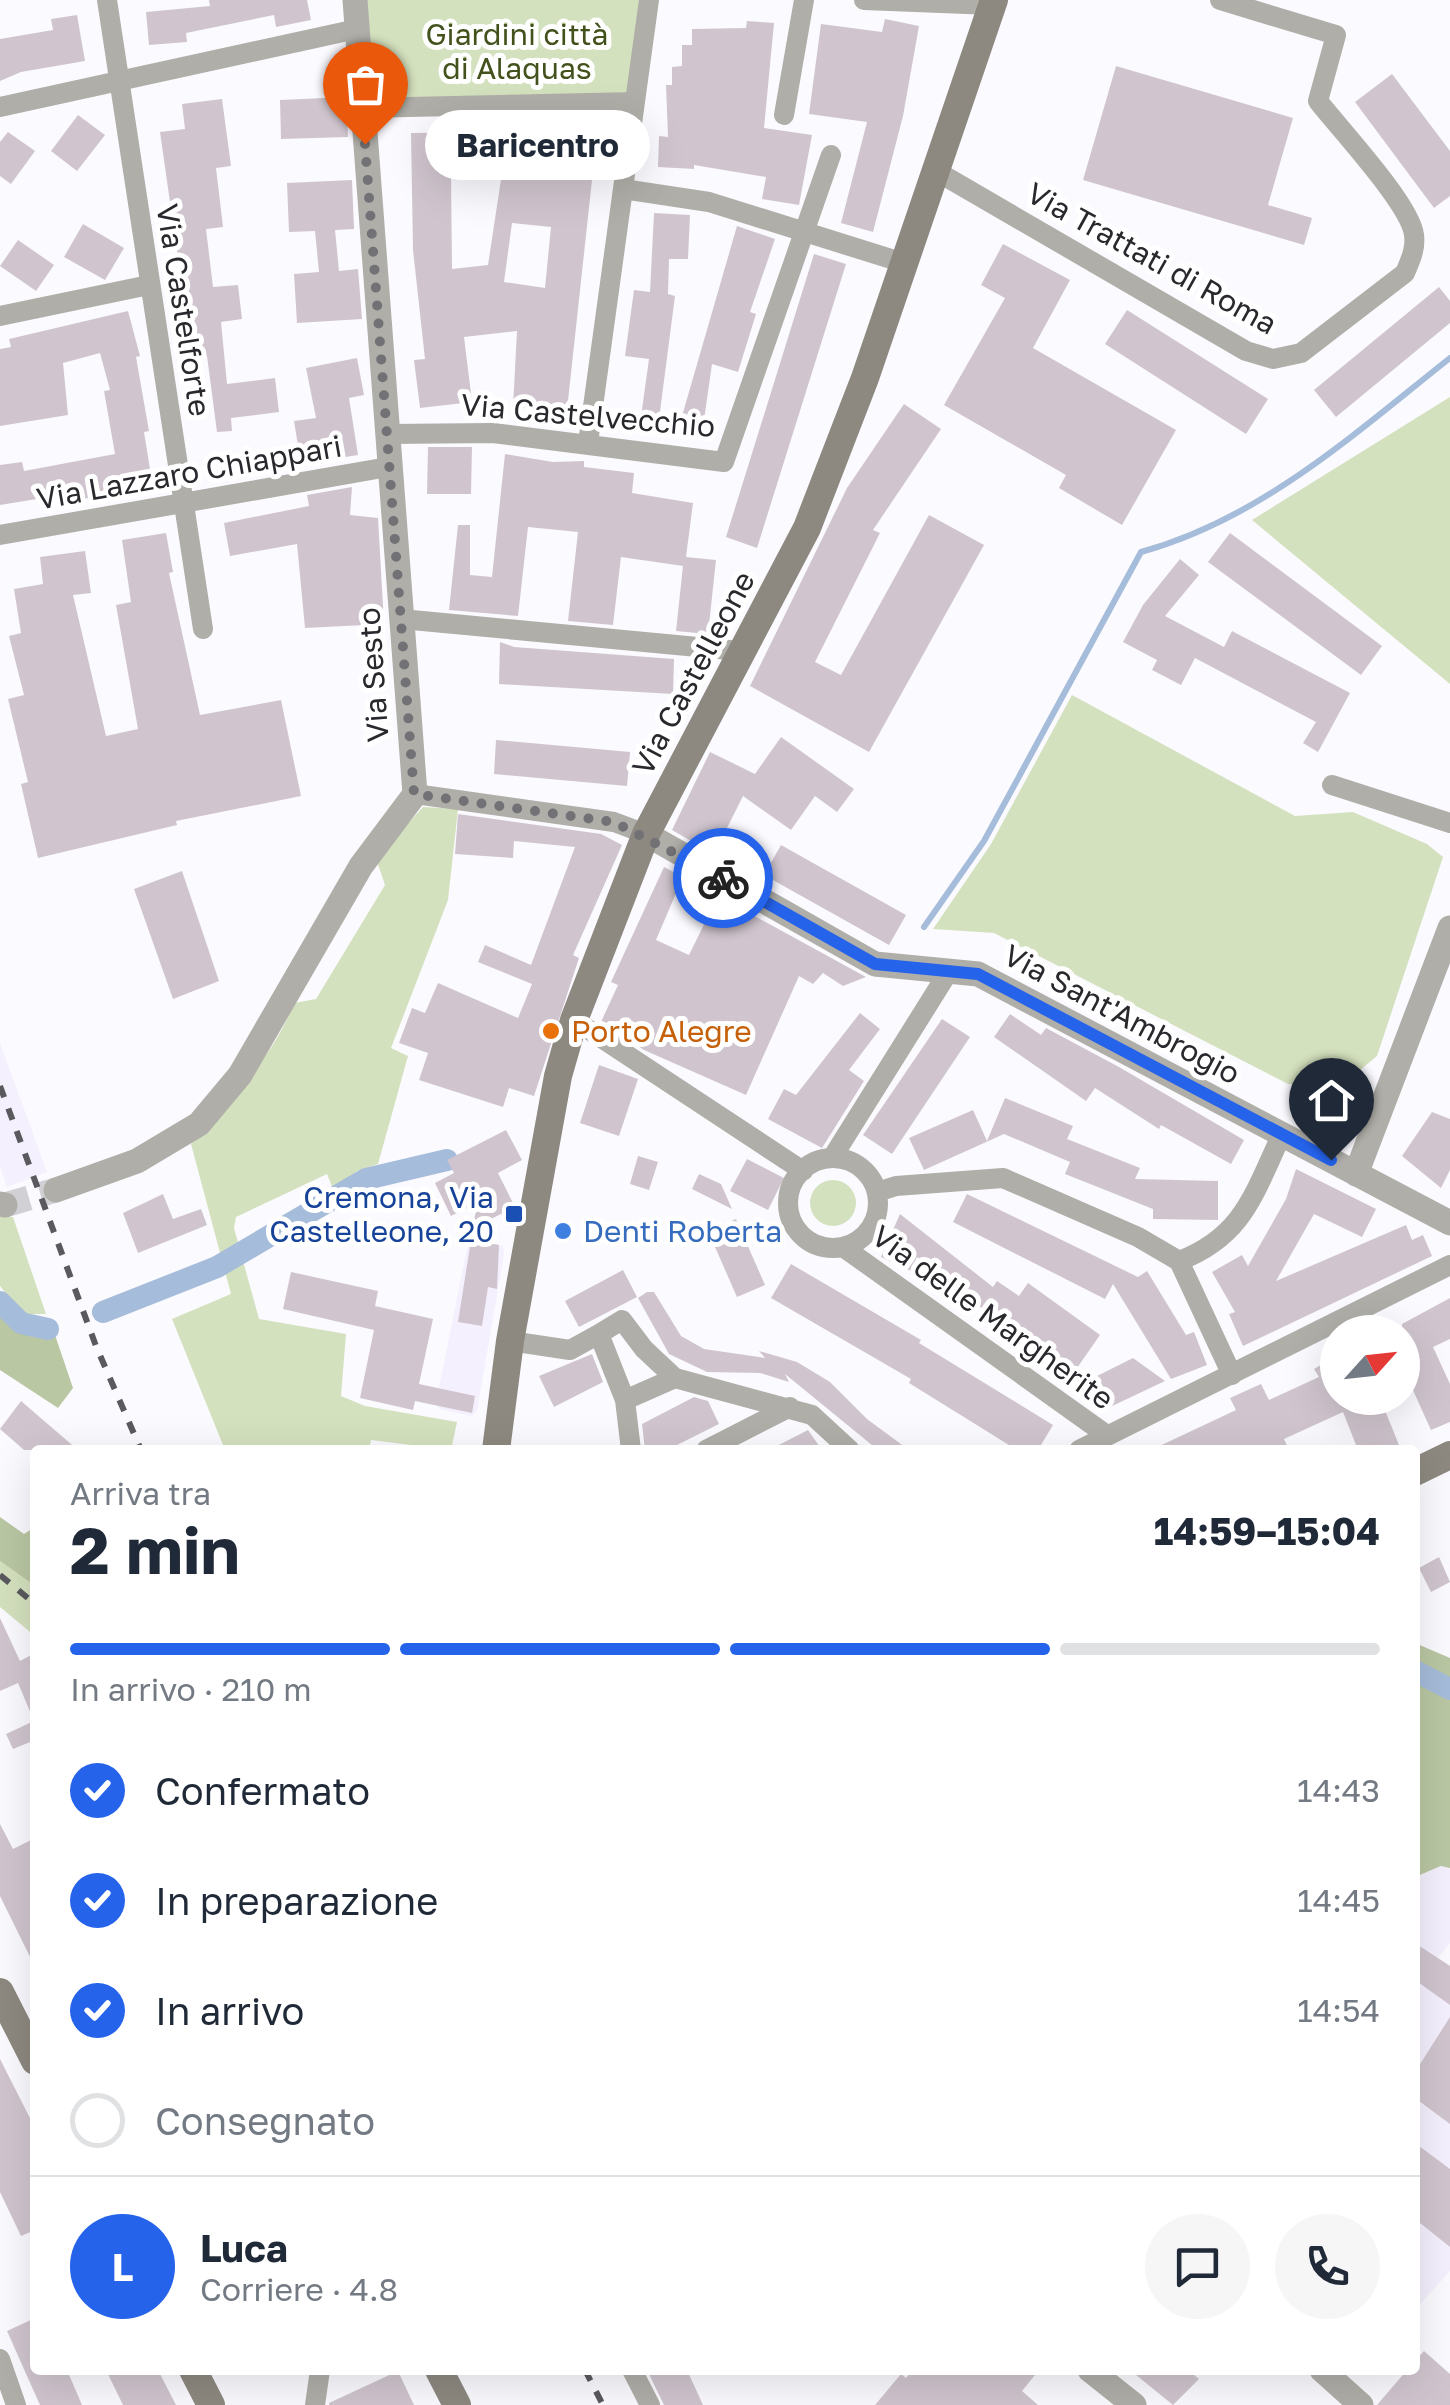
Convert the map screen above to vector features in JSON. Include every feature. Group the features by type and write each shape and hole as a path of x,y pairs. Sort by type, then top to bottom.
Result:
{"main road":[{"name":"Via Castelleone","path":"497,1445 510,1341 558,1076 574,1020 646,834 807,528 904,263 993,2"},
{"path":"1420,1470 1450,1455"},
{"path":"0,1992 30,2051"},
{"path":"195,2375 210,2405"},
{"path":"441,2375 457,2405"}],"street":[{"name":"Via Castelforte","path":"106,0 203,630"},
{"name":"Via Sesto","path":"354,0 414,794"},
{"path":"588,443 649,0"},
{"path":"784,114 804,0"},
{"path":"864,0 993,2"},
{"name":"Via Trattati di Roma","path":"936,171 1246,351 1273,359 1301,353 1405,273 1413,255 1414,233 1400,206 1318,101 1336,35 1220,0"},
{"path":"0,106 357,29"},
{"path":"363,108 635,102"},
{"path":"805,232 831,155"},
{"path":"623,189 709,202 904,263"},
{"name":"Via Castelvecchio","path":"387,434 493,432 724,462 805,232"},
{"path":"0,316 149,286"},
{"name":"Via Lazzaro Chiappari","path":"0,535 388,467"},
{"path":"401,619 740,652"},
{"path":"1332,785 1450,823"},
{"path":"56,1190 137,1160 199,1124 240,1075 362,866 414,794"},
{"name":"Via Sant'Ambrogio","path":"414,794 614,822 646,834 875,964 978,974 1450,1223"},
{"path":"1356,1174 1450,928"},
{"path":"832,1158 949,971"},
{"path":"574,1020 803,1171"},
{"path":"1179,1261 1208,1250 1228,1234 1255,1192 1282,1134"},
{"path":"832,1158 852,1162 868,1174 878,1192 878,1213 870,1231 843,1247 814,1245 790,1219 788,1194 803,1171 812,1162 832,1158"},
{"path":"878,1192 896,1186 1003,1178 1081,1209 1179,1261 1232,1375"},
{"name":"Via delle Margherite","path":"843,1247 1108,1436"},
{"path":"1089,1445 1450,1265"},
{"path":"510,1341 570,1350 622,1320 644,1350 675,1378 790,1407 812,1416 844,1445"},
{"path":"599,1334 625,1400 630,1445"},
{"path":"625,1400 675,1378"},
{"path":"720,1445 790,1407"},
{"path":"0,2359 16,2405"},
{"path":"315,2405 319,2375"},
{"path":"635,2375 650,2405"},
{"path":"1096,2375 1134,2405"},
{"path":"1328,2375 1361,2405"}],"shaded area":[{"path":"0,1043 47,1172 7,1187 0,1166"},
{"path":"474,1240 503,1246 504,1254 477,1411 472,1416 439,1409 436,1403 468,1244"},
{"path":"1442,1866 1450,1868 1450,1943 1438,1958 1450,1966 1450,2271 1420,2304 1420,1875"}],"green space":[{"name":"Giardini città di Alaquas","path":"357,0 648,0 633,100 367,104"},
{"path":"1450,397 1450,684 1252,520"},
{"path":"1072,695 1295,816 1353,812 1427,844 1443,857 1377,1056 1348,1080 1329,1086 1288,1084 994,933 933,929 991,844"},
{"path":"423,807 458,809 448,900 391,1048 408,1056 378,1164 357,1171 333,1189 327,1174 236,1217 234,1228 259,1319 346,1334 341,1396 365,1406 457,1422 452,1445 371,1440 370,1445 223,1445 172,1319 231,1294 191,1144 262,1060 294,1003 316,999 385,885 376,859"},
{"path":"833,1180 849,1187 856,1203 849,1219 833,1226 817,1219 810,1203 817,1187"},
{"path":"0,1217 13,1217 46,1314 22,1314 0,1286"},
{"path":"0,1314 14,1329 55,1335 73,1388 58,1408 0,1370"},
{"path":"0,1517 24,1534 30,1530 30,1582 0,1561"},
{"path":"0,1561 30,1582 30,1632 0,1607"},
{"path":"1420,1645 1450,1658 1450,1868 1441,1866 1420,1875"}],"building":[{"path":"209,0 307,0 311,20 276,27 274,15 186,33 187,42 149,45 146,12 210,6"},
{"path":"77,15 85,61 21,72 0,81 0,39 53,30 51,19"},
{"path":"885,19 919,26 903,116 873,232 841,223 867,122 809,114 821,24 882,32"},
{"path":"747,21 774,23 764,128 812,135 799,205 762,199 766,177 694,165 694,169 658,167 659,136 668,137 666,85 672,85 672,67 682,66 682,45 692,45 692,29 746,28"},
{"path":"1116,66 1293,118 1268,205 1312,218 1304,245 1083,180"},
{"path":"1392,74 1450,151 1450,196 1434,208 1355,102"},
{"path":"346,97 348,137 281,139 280,100"},
{"path":"222,99 231,166 216,168 223,227 206,229 213,287 238,285 242,319 221,322 227,384 275,378 279,412 231,418 232,431 217,432 207,356 192,357 183,264 179,265 160,132 185,129 182,104"},
{"path":"78,115 105,135 77,171 51,151"},
{"path":"8,132 35,151 11,184 0,176 0,142"},
{"path":"502,132 602,142 599,180 592,180 567,410 513,407 517,331 464,337 472,402 420,408 414,360 425,359 413,250 411,133","holes":["451,173 502,173 488,265 452,269","512,223 551,227 545,288 504,282"]},
{"path":"352,180 354,229 335,230 339,271 358,269 362,319 297,323 294,274 319,272 315,231 289,232 287,183"},
{"path":"654,213 690,215 688,259 669,259 668,294 675,296 658,427 640,424 649,359 625,356 634,290 650,292"},
{"path":"83,224 124,248 105,280 64,257"},
{"path":"737,226 775,239 750,312 756,314 738,372 712,364 702,434 678,430"},
{"path":"18,240 54,265 36,291 0,266"},
{"path":"1003,244 1070,280 1033,348 1176,430 1122,525 1059,488 1066,475 944,405 1005,298 981,285"},
{"path":"814,254 846,264 757,548 726,537"},
{"path":"1439,287 1450,301 1450,323 1336,417 1314,390"},
{"path":"1127,310 1268,399 1246,434 1105,344"},
{"path":"128,311 140,356 136,357 149,431 144,432 153,488 50,504 49,497 0,505 0,465 22,462 24,471 115,454 104,391 110,390 100,353 63,363 68,415 0,426 0,349 11,347 9,339"},
{"path":"357,358 364,395 349,398 358,455 301,464 294,421 316,418 306,368"},
{"path":"904,404 941,429 873,530 880,533 815,662 841,675 929,515 984,545 869,752 750,686 847,488"},
{"path":"428,447 472,447 471,494 427,494"},
{"path":"505,454 553,462 584,461 584,467 634,473 632,493 693,503 686,557 716,560 708,634 676,631 683,566 621,557 613,625 568,621 578,532 528,527 518,616 449,610 458,525 470,525 470,575 492,577"},
{"path":"352,487 350,515 378,518 384,624 305,628 297,544 230,556 224,523 309,506 307,495"},
{"path":"166,533 173,572 169,573 200,715 281,700 301,796 176,821 177,825 38,858 21,784 28,782 8,699 24,695 9,636 21,633 14,589 43,584 40,557 85,551 91,593 73,595 106,736 138,729 116,605 131,602 122,540"},
{"path":"1230,533 1382,646 1361,675 1208,562"},
{"path":"1180,559 1199,575 1165,616 1224,647 1232,631 1350,693 1318,752 1303,743 1316,722 1195,658 1181,685 1152,670 1157,660 1123,642 1143,605"},
{"path":"500,642 514,647 674,659 673,694 499,684"},
{"path":"781,737 854,789 837,812 815,796 791,830 743,796 714,854 672,830 710,752 755,774"},
{"path":"496,740 630,752 627,786 494,774"},
{"path":"458,814 601,834 622,845 573,955 579,958 534,1096 509,1088 503,1107 419,1080 428,1053 399,1043 412,1008 425,1013 438,983 518,1018 532,984 478,962 485,945 531,965 575,847 514,841 513,858 455,854"},
{"path":"781,845 906,915 889,945 764,875"},
{"path":"664,867 683,877 656,940 689,955 718,896 866,977 843,986 823,973 813,984 799,976 746,1095 644,1050 601,1022 618,985 611,982"},
{"path":"182,871 219,981 173,999 134,889"},
{"path":"860,1013 880,1029 849,1070 864,1081 822,1148 768,1119 784,1089 796,1095"},
{"path":"1010,1014 1041,1035 1046,1028 1119,1067 1244,1140 1231,1164 1161,1125 1159,1129 1095,1088 1086,1101 994,1037"},
{"path":"942,1019 970,1037 892,1154 863,1135"},
{"path":"599,1065 638,1079 619,1136 580,1123"},
{"path":"1005,1098 1073,1126 1067,1139 1140,1168 1135,1179 1218,1181 1218,1220 1153,1219 1153,1209 1065,1174 1070,1162 1004,1134 924,1170 909,1138 973,1110 987,1141"},
{"path":"1432,1112 1450,1119 1450,1170 1441,1188 1402,1156"},
{"path":"506,1130 522,1160 498,1173 515,1207 473,1228 477,1203 451,1216 435,1183 454,1173 447,1160"},
{"path":"638,1156 658,1162 649,1190 630,1184"},
{"path":"747,1159 784,1178 768,1210 730,1191"},
{"path":"1296,1169 1376,1209 1362,1237 1314,1214 1276,1281 1406,1225 1412,1240 1423,1235 1432,1256 1243,1346 1229,1314 1235,1312 1212,1272 1242,1255 1248,1266 1286,1199"},
{"path":"699,1174 721,1184 732,1209 692,1189"},
{"path":"163,1194 173,1219 201,1209 207,1225 138,1253 123,1213"},
{"path":"967,1194 1138,1277 1147,1271 1186,1335 1194,1332 1207,1365 1171,1379 1113,1284 1105,1299 953,1222"},
{"path":"900,1214 993,1287 997,1281 1019,1296 1028,1283 1100,1335 1070,1378 917,1257 911,1271 881,1257"},
{"path":"736,1219 765,1285 737,1297 708,1231"},
{"path":"471,1240 499,1245 497,1289 488,1287 482,1326 458,1322"},
{"path":"791,1264 921,1340 919,1343 1053,1425 1041,1445 1009,1445 909,1383 911,1379 771,1298"},
{"path":"623,1270 637,1297 579,1327 565,1301"},
{"path":"291,1272 378,1291 375,1306 433,1319 419,1384 475,1396 472,1413 415,1401 413,1410 360,1398 374,1330 283,1309"},
{"path":"654,1292 681,1336 704,1349 765,1358 759,1351 797,1362 830,1382 867,1419 902,1445 872,1445 785,1374 789,1382 760,1373 707,1372 669,1354 638,1298"},
{"path":"1450,1298 1450,1339 1433,1347 1450,1384 1450,1422 1431,1430 1420,1406 1419,1315"},
{"path":"592,1354 603,1382 554,1407 539,1376"},
{"path":"1133,1358 1165,1381 1108,1408 1093,1378"},
{"path":"1320,1366 1320,1415 1336,1415 1284,1439 1287,1445 1162,1445 1236,1410 1230,1398 1261,1384 1269,1400 1319,1377 1314,1369"},
{"path":"694,1397 708,1401 719,1424 677,1445 644,1445 642,1424"},
{"path":"21,1401 72,1445 30,1445 30,1450 24,1450 0,1429"},
{"path":"1344,1415 1387,1415 1399,1445 1356,1445"},
{"path":"808,1430 818,1445 779,1445"},
{"path":"1439,1557 1450,1582 1431,1592 1420,1567"},
{"path":"0,1618 20,1661 30,1656 30,1712 18,1683 0,1691"},
{"path":"30,1723 30,1742 13,1749 6,1734"},
{"path":"0,1824 13,1849 30,1840 30,1957 0,1896"},
{"path":"1420,1946 1450,1966 1450,2005 1420,1984"},
{"path":"1450,2017 1450,2124 1420,2102 1420,2064"},
{"path":"0,2059 30,2118 30,2232 21,2236 0,2192"},
{"path":"1420,2147 1450,2169 1450,2247 1420,2223"},
{"path":"30,2320 30,2375 69,2375 82,2405 40,2405 7,2331"},
{"path":"1424,2351 1450,2374 1450,2405 1377,2405 1403,2375 1420,2375 1420,2355"},
{"path":"108,2375 161,2375 176,2405 123,2405"},
{"path":"389,2375 400,2375 414,2405 329,2405"},
{"path":"649,2375 689,2375 703,2405 664,2405"},
{"path":"900,2375 1035,2375 1022,2391 1038,2405 875,2405"},
{"path":"1136,2375 1194,2375 1199,2379 1173,2405"}],"waterway":[{"path":"924,927 984,841 1141,552 1185,537 1266,496 1342,444 1450,358"},
{"path":"103,1312 217,1267 366,1179 447,1160"},
{"path":"0,1302 21,1323 48,1329"},
{"path":"1420,1674 1450,1689"}],"tunnel":[{"path":"5,1205 56,1190"}],"railway":[{"path":"0,1086 96,1346 139,1445"},
{"path":"0,1575 30,1600"},
{"path":"588,2375 603,2405"}],"way so far":[{"path":"365,144 414,794 614,822 646,834 723,878"}],"place":[{"name":"Baricentro","path":"365,144"},
{"name":"Porto Alegre","path":"551,1031"},
{"name":"Cremona, Via Castelleone, 20","path":"514,1214"},
{"name":"Denti Roberta","path":"563,1231"}],"route":[{"path":"723,878 875,964 978,974 1331,1160"}]}
